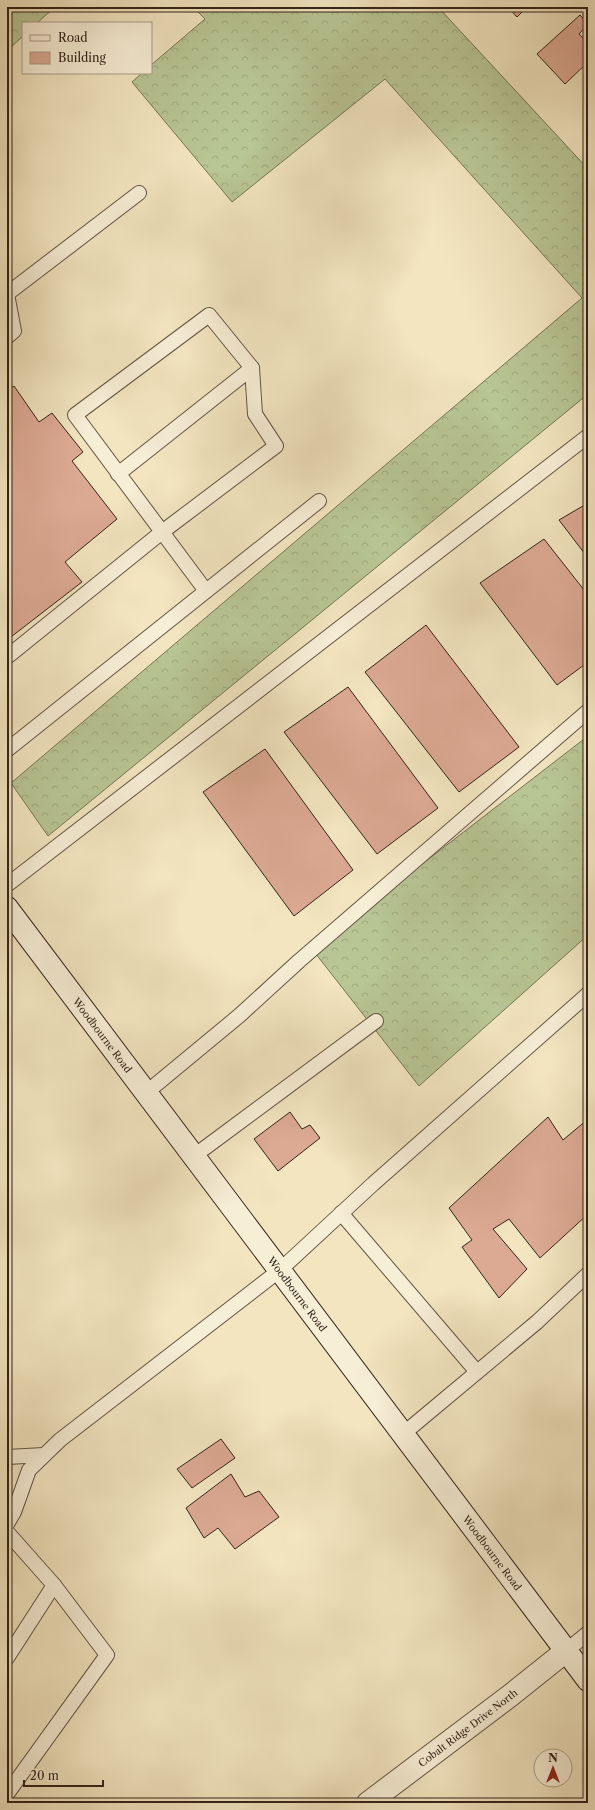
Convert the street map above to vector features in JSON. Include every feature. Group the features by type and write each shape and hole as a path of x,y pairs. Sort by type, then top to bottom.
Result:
{"main road":[{"name":"Woodbourne Road","path":"7,908 147,1092 588,1680"},
{"name":"Cobalt Ridge Drive North","path":"381,1799 566,1651"}],"lane":[{"path":"7,337 14,331 7,294 139,193"},
{"path":"7,657 162,532 276,446 255,414 252,368 209,315 75,415 118,474 162,532 206,591"},
{"path":"118,474 252,368"},
{"path":"7,885 588,436"},
{"path":"7,750 319,501"},
{"path":"147,1092 240,1015 299,961 588,711"},
{"path":"7,1524 14,1512 29,1470 60,1440 280,1270 341,1213 588,994"},
{"path":"194,1156 376,1021"},
{"path":"341,1213 477,1372"},
{"path":"403,1434 537,1322 588,1274"},
{"path":"7,1457 44,1455"},
{"path":"7,1532 54,1585 107,1655 7,1794"},
{"path":"7,1658 54,1585"},
{"path":"566,1651 588,1633"}],"green space":[{"path":"7,7 55,7 38,22 22,22 22,37 7,51"},
{"path":"193,7 438,7 588,169 588,394 48,836 11,783 582,298 385,79 232,202 132,82 141,74 152,74 152,64 205,19"},
{"path":"588,736 588,935 419,1086 312,949"}],"building":[{"path":"508,7 527,7 517,17"},
{"path":"580,15 588,24 579,34 588,43 588,62 565,84 537,54"},
{"path":"14,386 39,422 52,413 83,452 72,461 117,519 65,562 82,582 7,640 7,391"},
{"path":"588,503 588,558 559,520"},
{"path":"544,539 588,595 588,662 557,685 480,583"},
{"path":"426,625 519,747 459,792 365,672"},
{"path":"348,687 438,808 377,854 284,732"},
{"path":"265,749 353,870 294,916 203,792"},
{"path":"290,1112 302,1129 310,1125 320,1138 278,1171 254,1139"},
{"path":"548,1117 563,1140 588,1119 588,1144 585,1146 588,1149 588,1214 540,1258 509,1219 493,1229 527,1269 499,1298 462,1247 472,1240 449,1208"},
{"path":"221,1439 235,1458 192,1488 177,1469"},
{"path":"231,1474 245,1497 259,1491 279,1517 235,1549 218,1528 204,1538 186,1508"}]}
